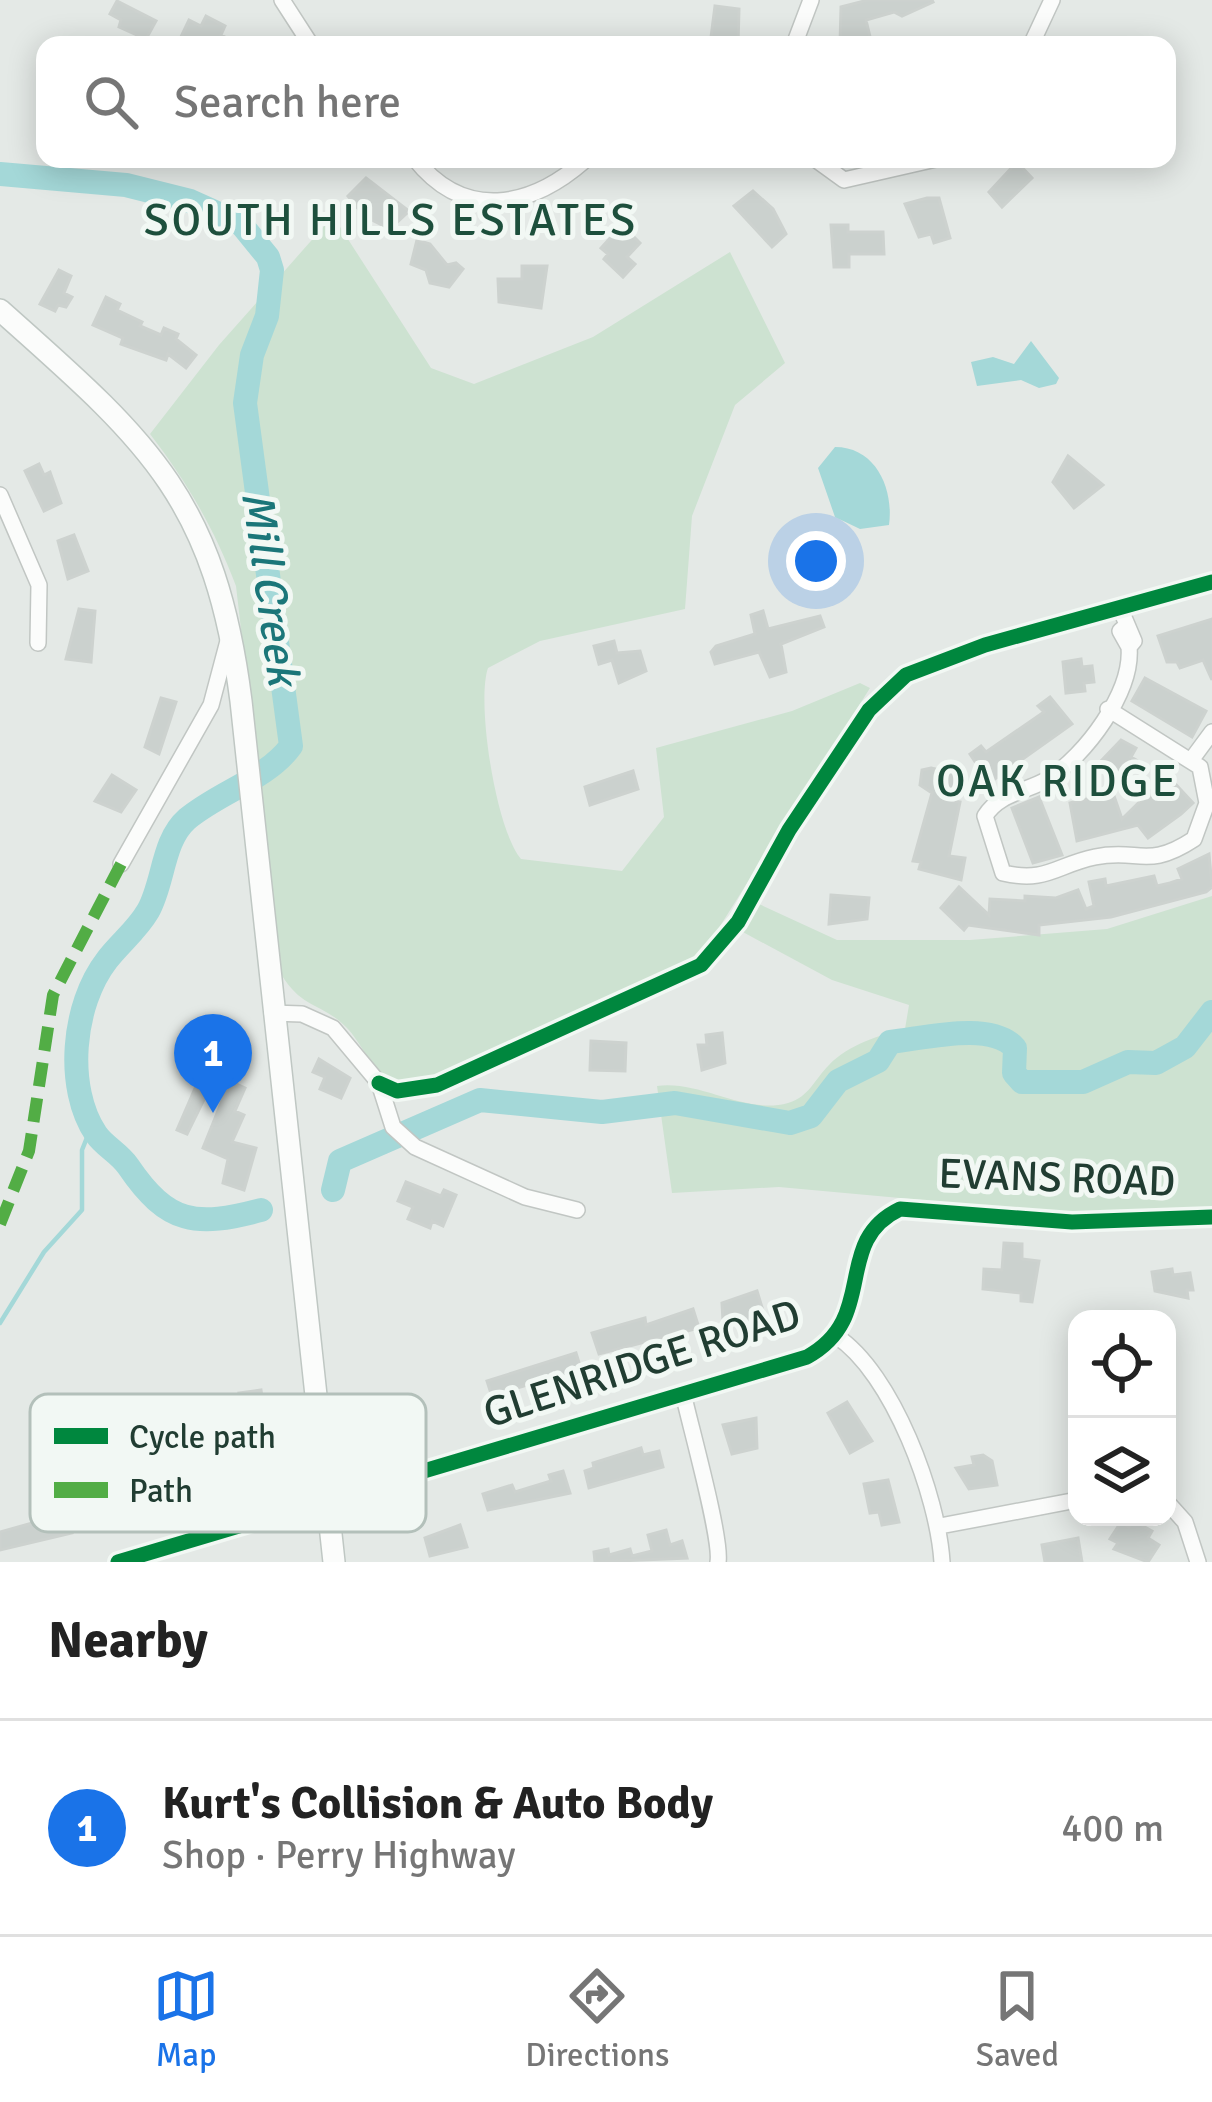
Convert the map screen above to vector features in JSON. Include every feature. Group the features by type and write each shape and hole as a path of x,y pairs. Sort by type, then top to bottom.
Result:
{"main road":[{"path":"1,312 105,401 156,458 205,550 230,632 254,816 314,1394"},
{"path":"330,1532 334,1562"}],"street":[{"path":"282,0 304,36"},
{"path":"797,36 811,0"},
{"path":"1035,36 1052,0"},
{"path":"424,168 447,190 482,202 540,193 574,168"},
{"path":"827,168 844,180 897,168"},
{"path":"0,495 38,585 38,644"},
{"path":"272,1013 302,1014 325,1022 380,1083 397,1091 437,1085 700,965 738,922 810,796 889,687 914,670 968,650 1212,582"},
{"path":"1108,710 1192,759 1206,778 1195,839 1153,859 1098,856 1042,878 1000,870 984,821 989,809 1067,764 1108,710 1126,671 1129,647 1120,631 1126,626 1120,608"},
{"path":"121,864 207,713 230,632"},
{"path":"1192,759 1212,732"},
{"path":"380,1083 392,1127 415,1147 525,1197 578,1210"},
{"name":"GLENRIDGE ROAD","path":"426,1471 800,1360 836,1336 850,1312 862,1246 881,1221 900,1209"},
{"name":"EVANS ROAD","path":"900,1209 1072,1222 1212,1216"},
{"path":"836,1336 856,1353 890,1407 924,1476 940,1526 942,1562"},
{"path":"683,1393 709,1518 720,1543 718,1562"},
{"path":"940,1526 1068,1502"},
{"path":"1176,1512 1185,1522 1198,1562"},
{"name":"GLENRIDGE ROAD","path":"118,1562 220,1532"}],"green space":[{"path":"333,216 431,368 474,384 593,337 730,252 785,363 735,405 692,516 685,609 540,641 488,668 485,709 496,795 521,859 622,871 664,817 656,748 792,711 860,683 870,688 705,950 673,971 426,1082 399,1082 382,1073 346,1027 297,994 281,974 236,586 199,506 150,434 219,345"},
{"path":"1212,896 1212,1208 1075,1214 779,1187 672,1193 657,1086 690,1088 756,1105 788,1103 806,1092 845,1052 905,1029 909,1005 832,980 741,931 759,904 837,940 970,940 1107,929"}],"water":[{"path":"1031,341 1059,378 1056,384 1039,388 1021,380 977,386 971,362 993,357 1014,364"},
{"path":"835,447 861,454 879,472 888,498 889,525 860,529 835,517 818,468"}],"building":[{"path":"868,0 933,2 902,16 894,12 866,20 870,36 840,36 841,7"},
{"path":"117,1 156,21 148,36 139,36 119,27 121,20 110,14"},
{"path":"715,6 739,9 738,36 711,36"},
{"path":"206,16 225,26 223,36 181,36 189,20 201,26"},
{"path":"1011,168 1023,168 1032,178 1002,207 989,192"},
{"path":"366,178 409,211 390,229 364,216 348,196"},
{"path":"753,191 773,209 786,234 772,247 734,206"},
{"path":"939,198 950,238 934,243 931,234 919,237 905,204"},
{"path":"622,225 640,243 627,257 635,264 623,277 604,259 608,254 601,248"},
{"path":"831,225 848,225 848,232 883,232 884,254 849,254 849,267 834,267"},
{"path":"417,240 430,244 447,265 456,263 463,269 449,287 430,283 426,270 411,264"},
{"path":"522,266 547,266 541,308 499,302 498,279 522,279"},
{"path":"59,270 71,276 64,293 72,297 66,307 58,305 55,311 40,304"},
{"path":"106,297 120,304 117,310 142,322 140,326 161,335 164,328 178,334 176,339 196,355 186,368 168,354 166,360 121,344 123,338 93,325"},
{"path":"1068,456 1103,485 1074,508 1053,482"},
{"path":"39,464 44,475 50,472 61,503 44,511 25,471"},
{"path":"74,535 88,571 68,579 58,541"},
{"path":"79,609 95,611 91,662 66,659"},
{"path":"763,611 768,629 820,616 824,627 781,644 786,672 770,677 759,652 715,664 711,652 716,646 755,634 751,615"},
{"path":"1212,619 1212,680 1203,660 1180,668 1177,662 1167,662 1158,636"},
{"path":"614,641 617,653 640,651 646,671 619,683 612,660 599,664 594,646"},
{"path":"1081,659 1082,667 1092,666 1094,682 1084,683 1085,691 1066,693 1063,662"},
{"path":"1145,678 1206,711 1192,737 1132,701"},
{"path":"1050,697 1072,724 989,783 970,754 981,746 986,752 1044,712 1038,706"},
{"path":"161,698 176,702 159,754 145,747"},
{"path":"1121,740 1136,748 1131,757 1138,761 1129,776 1102,760"},
{"path":"922,770 957,774 953,801 960,802 949,856 965,858 961,880 919,869 921,862 913,861 932,793 920,785"},
{"path":"633,771 638,789 590,805 585,787"},
{"path":"112,775 136,790 121,812 95,801"},
{"path":"1167,775 1193,803 1181,814 1148,838 1138,825 1077,841 1070,803 1113,793 1122,819"},
{"path":"1039,797 1062,855 1033,863 1012,808"},
{"path":"1209,854 1212,887 1206,892 1111,917 1039,925 1039,935 968,925 964,930 941,908 959,887 989,915 990,899 1056,898 1078,890 1086,909 1094,906 1089,882 1105,879 1106,886 1154,876 1157,886 1170,883 1182,879 1178,869"},
{"path":"831,895 869,898 867,919 829,924"},
{"path":"722,1033 725,1063 702,1070 698,1045 707,1045 706,1035"},
{"path":"591,1041 626,1043 625,1071 590,1070"},
{"path":"319,1059 350,1078 341,1098 320,1089 325,1077 313,1072"},
{"path":"203,1070 216,1075 187,1134 177,1130"},
{"path":"230,1081 245,1088 235,1111 244,1115 232,1142 256,1148 244,1190 223,1183 228,1159 203,1148"},
{"path":"406,1182 441,1196 444,1190 456,1195 443,1226 432,1221 430,1228 408,1219 413,1207 398,1201"},
{"path":"1004,1243 1022,1244 1022,1259 1039,1261 1032,1302 1021,1301 1021,1293 983,1289 984,1269 1002,1270"},
{"path":"1172,1269 1173,1275 1190,1273 1193,1290 1187,1290 1188,1298 1155,1291 1152,1272"},
{"path":"757,1291 765,1317 738,1325 736,1317 723,1321 722,1303"},
{"path":"693,1309 699,1328 599,1354 592,1333 645,1318 646,1325"},
{"path":"576,1353 581,1369 517,1388 519,1396 495,1406 487,1381"},
{"path":"847,1402 872,1441 850,1453 828,1413"},
{"path":"756,1418 757,1448 732,1454 723,1425"},
{"path":"641,1448 643,1455 659,1451 663,1467 589,1488 585,1471 594,1468 593,1463"},
{"path":"983,1455 992,1461 997,1485 969,1489 956,1468 974,1465 972,1457"},
{"path":"563,1471 570,1493 488,1510 483,1494 512,1485 515,1492 551,1481 549,1475"},
{"path":"888,1480 899,1522 882,1525 879,1512 870,1513 864,1484"},
{"path":"30,1524 30,1532 72,1533 0,1550 0,1532"},
{"path":"460,1525 467,1547 430,1556 425,1538"},
{"path":"1118,1526 1152,1531 1148,1538 1159,1545 1148,1562 1114,1549 1118,1543 1110,1539"},
{"path":"666,1530 670,1545 682,1541 687,1558 595,1562 594,1552 608,1549 609,1555 630,1549 632,1556 652,1551 648,1535"},
{"path":"1078,1538 1082,1562 1045,1562 1042,1545"}],"waterway":[{"name":"Mill Creek","path":"0,174 126,185 190,201 241,224 268,257 272,270 267,316 252,355 245,403 291,746 269,768 200,809 179,828 148,911 95,979 77,1047 86,1115 99,1138 157,1200 185,1217 201,1219 261,1210"},
{"name":"Mill Creek","path":"333,1190 340,1161 480,1100 602,1112 675,1103 790,1123 811,1116 838,1081 878,1061 890,1042 956,1033 990,1035 1015,1048 1014,1073 1022,1082 1083,1082 1128,1062 1156,1063 1185,1047 1212,1012"},
{"name":"Mill Creek","path":"0,1323 44,1252 82,1210 82,1150 92,1125"}],"marked path":[{"path":"0,1224 29,1151 53,995 121,864"}],"cycle path":[{"path":"379,1083 397,1091 437,1085 701,965 738,922 789,830 869,710 906,675 985,645 1212,582"},
{"path":"426,1470 807,1357 829,1341 843,1322 867,1240 879,1223 900,1209 1072,1222 1212,1217"},
{"path":"118,1562 219,1532"}],"place":[{"name":"Kurt's Collision & Auto Body","path":"213,1113"}],"district":[{"name":"SOUTH HILLS ESTATES","path":"391,220"},
{"name":"OAK RIDGE","path":"1058,781"}]}
